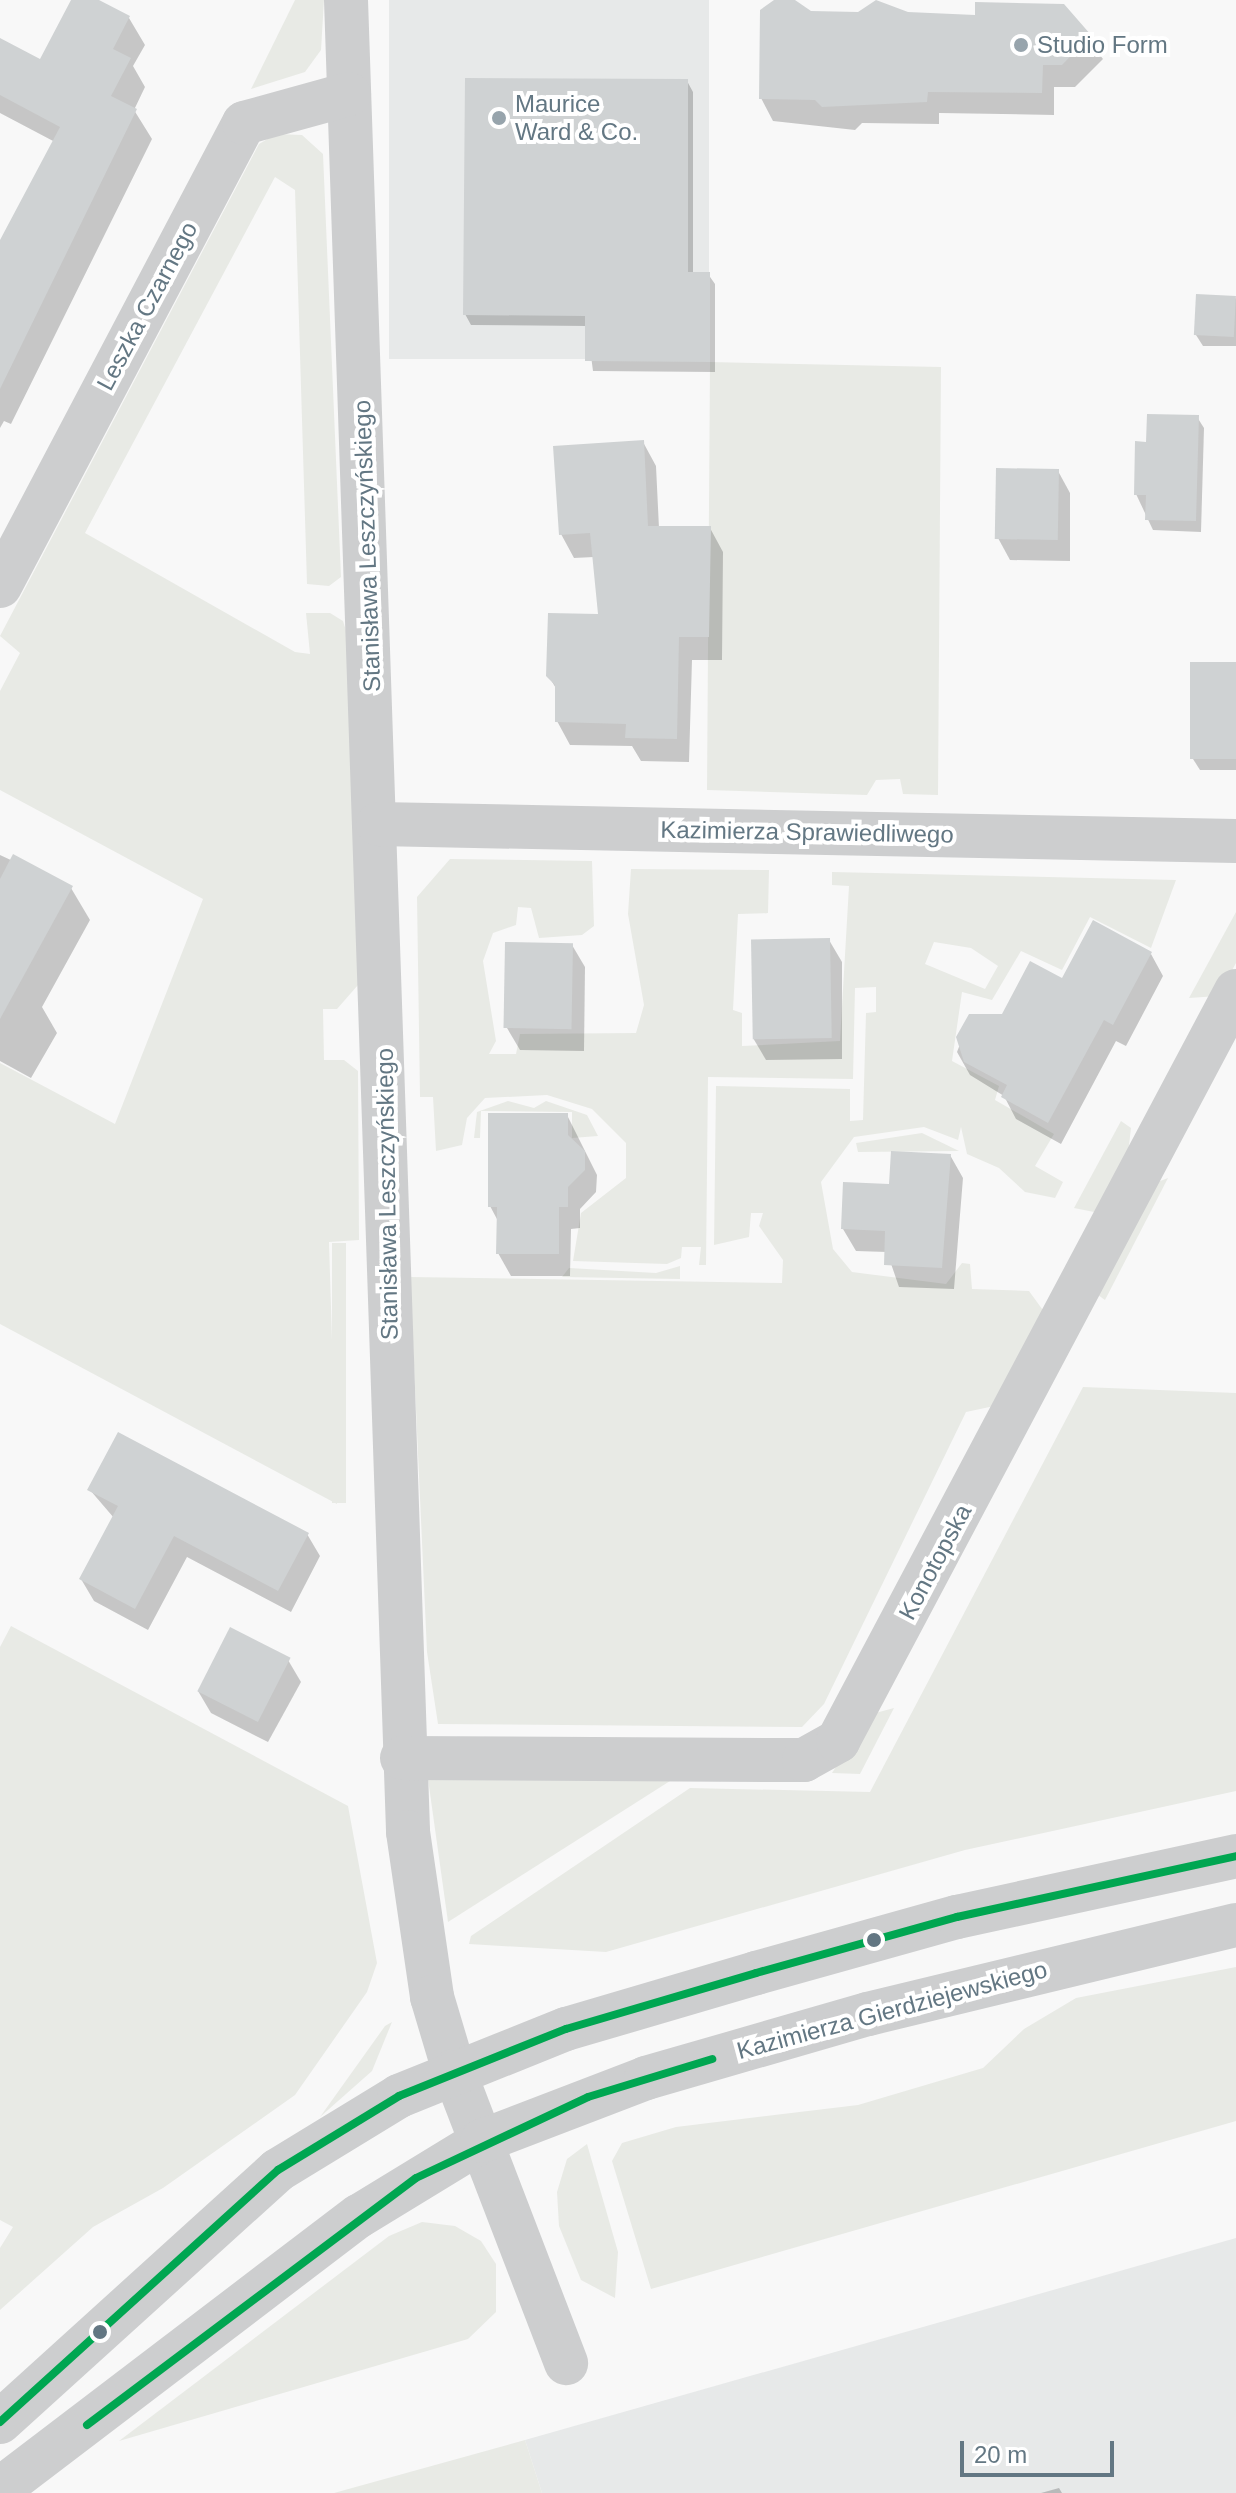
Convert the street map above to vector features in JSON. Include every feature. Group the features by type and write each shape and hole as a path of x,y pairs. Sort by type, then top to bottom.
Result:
{"street":[{"name":"Stanisława Leszczyńskiego","path":"346,0 378,824 402,1758 416,1903 454,2071 566,2363"},
{"name":"Leszka Czarnego","path":"0,586 244,123 349,94"},
{"name":"Kazimierza Sprawiedliwego","path":"378,824 1236,841"},
{"name":"Konotopska","path":"402,1758 804,1760 838,1741 1236,991"},
{"path":"0,2422 278,2170 345,2125 454,2071 566,2029 957,1917 1236,1856"},
{"name":"Kazimierza Gierdziejewskiego","path":"0,2489 359,2216 482,2141 588,2097 839,2022 1236,1925"}],"shaded area":[{"path":"295,0 324,0 321,50 305,72 251,89"},
{"path":"389,0 709,0 709,359 389,359"},
{"path":"276,134 302,135 323,154 341,577 329,586 307,584 295,190 275,177 85,533 295,652 310,654 306,613 330,613 343,621 348,637 358,985 337,1009 323,1009 324,1060 344,1060 358,1071 359,1240 329,1242 337,1504 0,1324 0,1063 115,1124 203,899 0,790 0,691 20,653 0,636 259,144"},
{"path":"710,362 941,367 938,795 903,794 900,779 876,780 867,795 707,790"},
{"path":"450,859 592,861 594,926 582,935 539,938 531,908 518,907 516,925 493,933 483,961 496,1041 489,1054 516,1054 520,1034 636,1033 644,1005 628,914 631,869 769,870 768,913 738,914 733,1010 742,1013 742,1046 840,1041 849,886 832,885 832,872 1176,880 1151,948 1090,917 1062,970 1021,951 992,1000 962,992 952,1061 999,1086 995,1100 1054,1134 1035,1166 1063,1182 1055,1198 1025,1192 999,1168 967,1154 961,1127 958,1140 924,1127 854,1137 821,1182 833,1249 852,1272 946,1284 962,1263 970,1264 972,1289 1029,1291 1045,1313 999,1405 966,1412 824,1704 802,1727 438,1724 427,1652 410,1277 782,1283 783,1260 759,1226 763,1213 751,1213 749,1237 714,1245 716,1086 850,1089 850,1121 863,1120 866,1013 876,1012 876,987 855,988 853,1079 708,1077 706,1265 699,1265 701,1247 682,1247 681,1258 667,1264 573,1261 581,1213 626,1178 626,1143 592,1109 547,1095 485,1098 467,1118 462,1145 436,1151 433,1097 420,1097 417,897","holes":["934,942 971,948 998,966 985,989 925,964"]},
{"path":"1236,912 1236,963 1218,996 1189,998"},
{"path":"508,1101 534,1108 546,1101 587,1115 598,1136 572,1138 572,1112 481,1111 480,1138 474,1138 477,1112"},
{"path":"1121,1121 1131,1128 1128,1154 1099,1213 1074,1208"},
{"path":"922,1133 959,1151 858,1152 856,1143"},
{"path":"1168,1178 1105,1300 1098,1295 1150,1185"},
{"path":"332,1243 346,1243 346,1503 332,1503"},
{"path":"680,1266 680,1279 562,1277 569,1268 656,1273"},
{"path":"1083,1387 1236,1393 1236,1791 965,1850 606,1952 469,1944 471,1936 690,1788 870,1792"},
{"path":"11,1626 348,1806 377,1963 367,1992 295,2095 163,2188 93,2227 0,2310 0,2248 13,2227 0,2220 0,1647"},
{"path":"894,1708 860,1774 832,1773 868,1715"},
{"path":"681,1774 448,1922 428,1779"},
{"path":"1236,1967 1236,2121 651,2289 612,2161 622,2143 676,2127 858,2105 983,2068 1024,2029 1076,1998"},
{"path":"392,2022 372,2071 320,2117 385,2026"},
{"path":"587,2144 618,2252 615,2298 581,2280 559,2226 557,2192 567,2159"},
{"path":"422,2222 455,2226 481,2241 496,2264 496,2312 468,2339 119,2441 389,2236"},
{"path":"1236,2238 1236,2493 542,2493 525,2440"},
{"path":"525,2440 542,2493 334,2493"}],"building":[{"path":"71,0 99,0 130,16 113,49 131,58 111,96 137,109 0,389 0,240 60,127 0,95 0,38 40,59"},
{"path":"774,0 795,0 811,11 858,12 876,0 908,12 975,15 975,2 1064,4 1091,35 1062,65 1043,65 1042,93 928,92 927,102 822,107 815,100 759,99 760,10"},
{"path":"465,78 688,79 688,272 710,272 710,362 585,361 585,316 463,315"},
{"path":"1196,294 1236,296 1234,337 1194,335"},
{"path":"1147,414 1199,415 1196,521 1145,520 1146,495 1134,495 1135,441 1146,442"},
{"path":"644,440 648,526 711,526 709,637 679,637 677,739 625,738 626,724 555,722 555,685 546,676 548,613 598,614 590,533 559,535 553,446"},
{"path":"996,468 1059,469 1058,540 995,539"},
{"path":"1190,662 1236,662 1236,759 1190,759"},
{"path":"13,854 73,886 0,1019 0,879"},
{"path":"1093,920 1152,952 1113,1025 1104,1020 1048,1123 1001,1097 1007,1085 964,1062 956,1037 969,1014 1002,1014 1030,961 1062,978"},
{"path":"830,938 832,1038 753,1039 751,939"},
{"path":"505,942 573,943 571,1029 503,1028"},
{"path":"488,1113 568,1113 568,1135 585,1151 585,1170 568,1187 568,1207 559,1207 559,1254 496,1254 497,1207 488,1207"},
{"path":"891,1151 951,1154 942,1268 884,1265 885,1231 841,1229 843,1182 889,1184"},
{"path":"118,1432 309,1533 278,1591 174,1536 135,1609 79,1579 118,1506 87,1490"},
{"path":"230,1627 291,1658 258,1722 197,1691"}],"transit line":[{"path":"0,2422 278,2170 399,2096 566,2029 756,1973 957,1917 1236,1856"},
{"path":"87,2425 416,2178 588,2097 712,2059"}],"place":[{"name":"Studio Form","path":"1021,45"},
{"name":"Maurice Ward & Co.","path":"499,118"}]}
